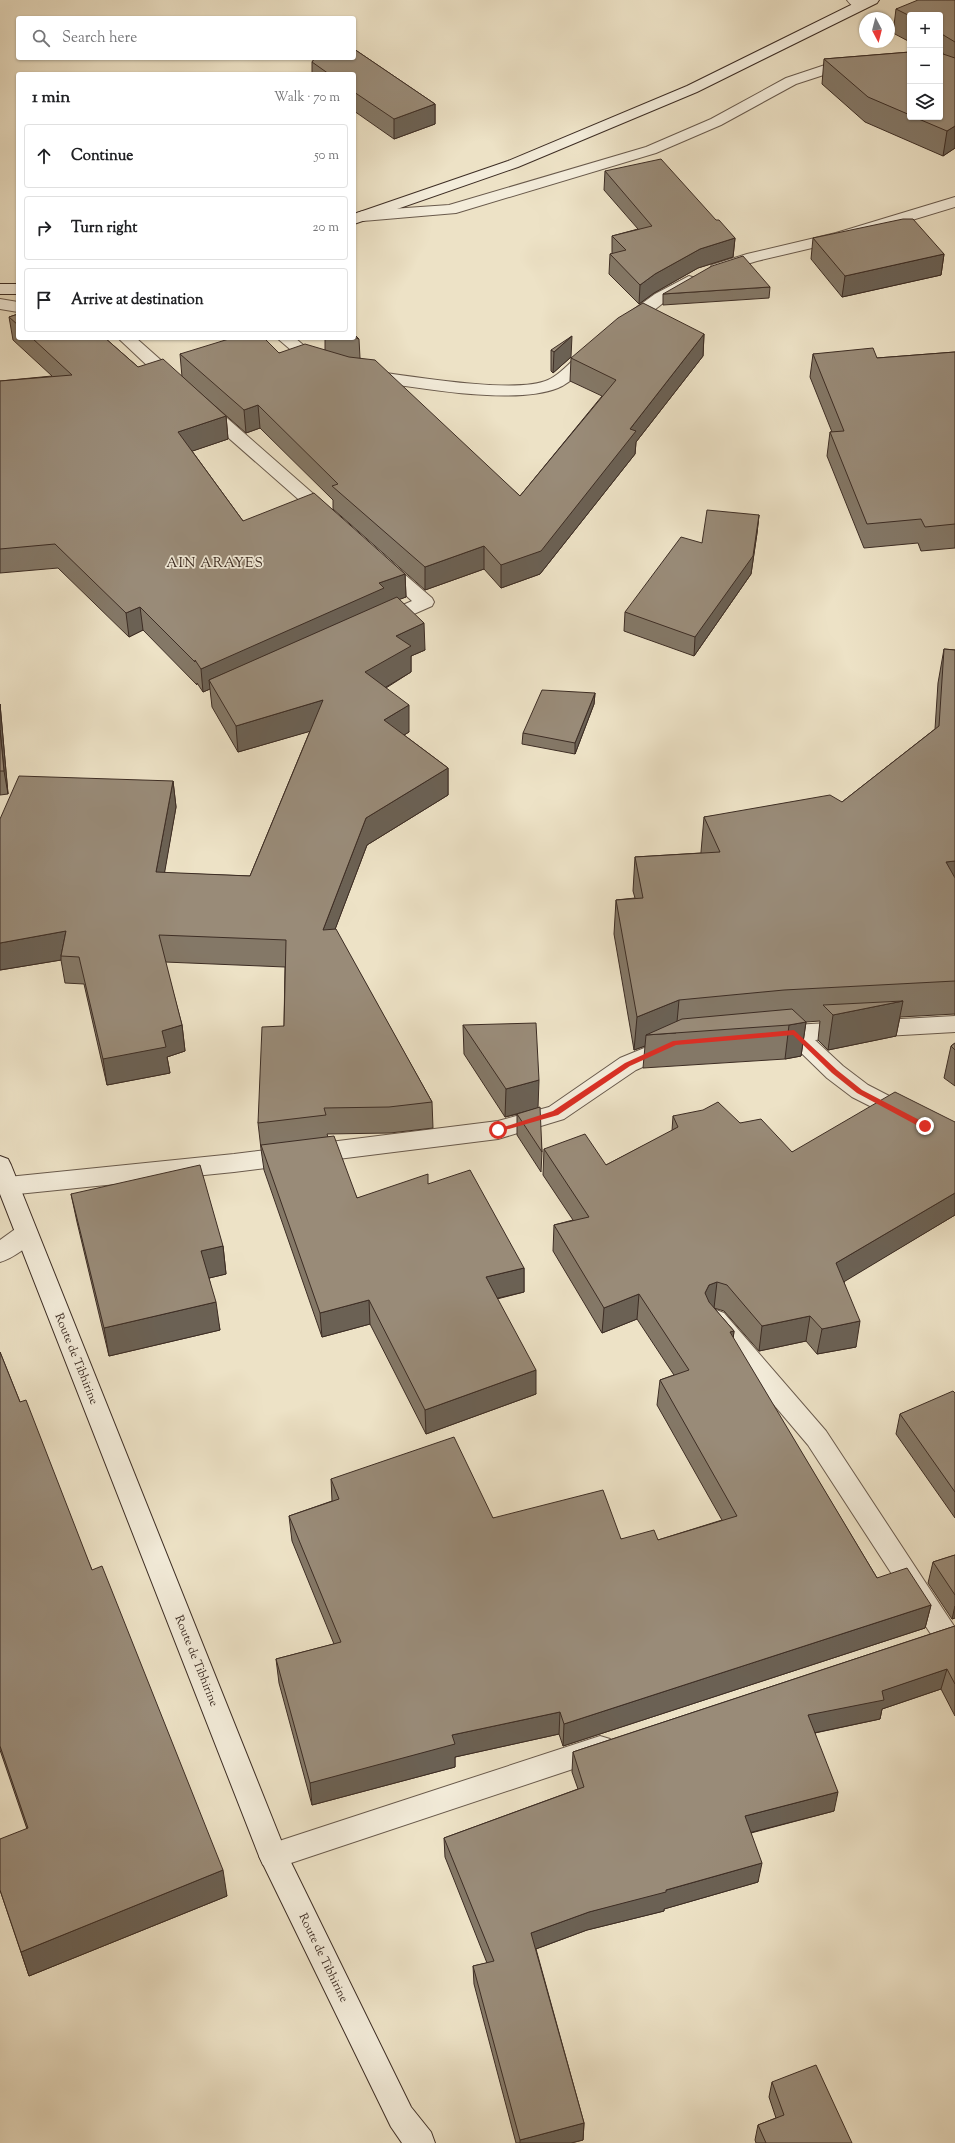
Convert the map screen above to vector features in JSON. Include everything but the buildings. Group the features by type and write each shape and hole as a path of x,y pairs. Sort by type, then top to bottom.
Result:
{"street":[{"path":"358,218 513,164 692,90 863,2"},
{"path":"358,218 450,210 579,170 651,150 716,122 791,81 836,66 872,60 907,64"},
{"path":"287,340 315,363 343,371 464,387 528,389 553,384 608,337 661,297 705,272 752,257 840,237 955,202"},
{"path":"0,289 16,289"},
{"path":"0,304 16,307"},
{"path":"128,340 341,528"},
{"path":"367,628 425,602 371,554"},
{"path":"758,1036 955,1024"},
{"path":"794,1033 835,1072 860,1091 955,1140"},
{"path":"4,1175 234,1163 498,1130 556,1113 628,1064 676,1043 690,1042"},
{"name":"Route de Tibhirine","path":"4,1175 26,1234 274,1856 401,2117 420,2143"},
{"path":"0,1253 26,1234"},
{"path":"715,1319 817,1438 941,1636"},
{"path":"274,1856 621,1741"}],"district":[{"name":"AIN ARAYES","path":"215,564"}],"route":[{"path":"498,1130 556,1113 628,1064 676,1043 780,1033 794,1033 835,1072 860,1091 925,1126"}]}
